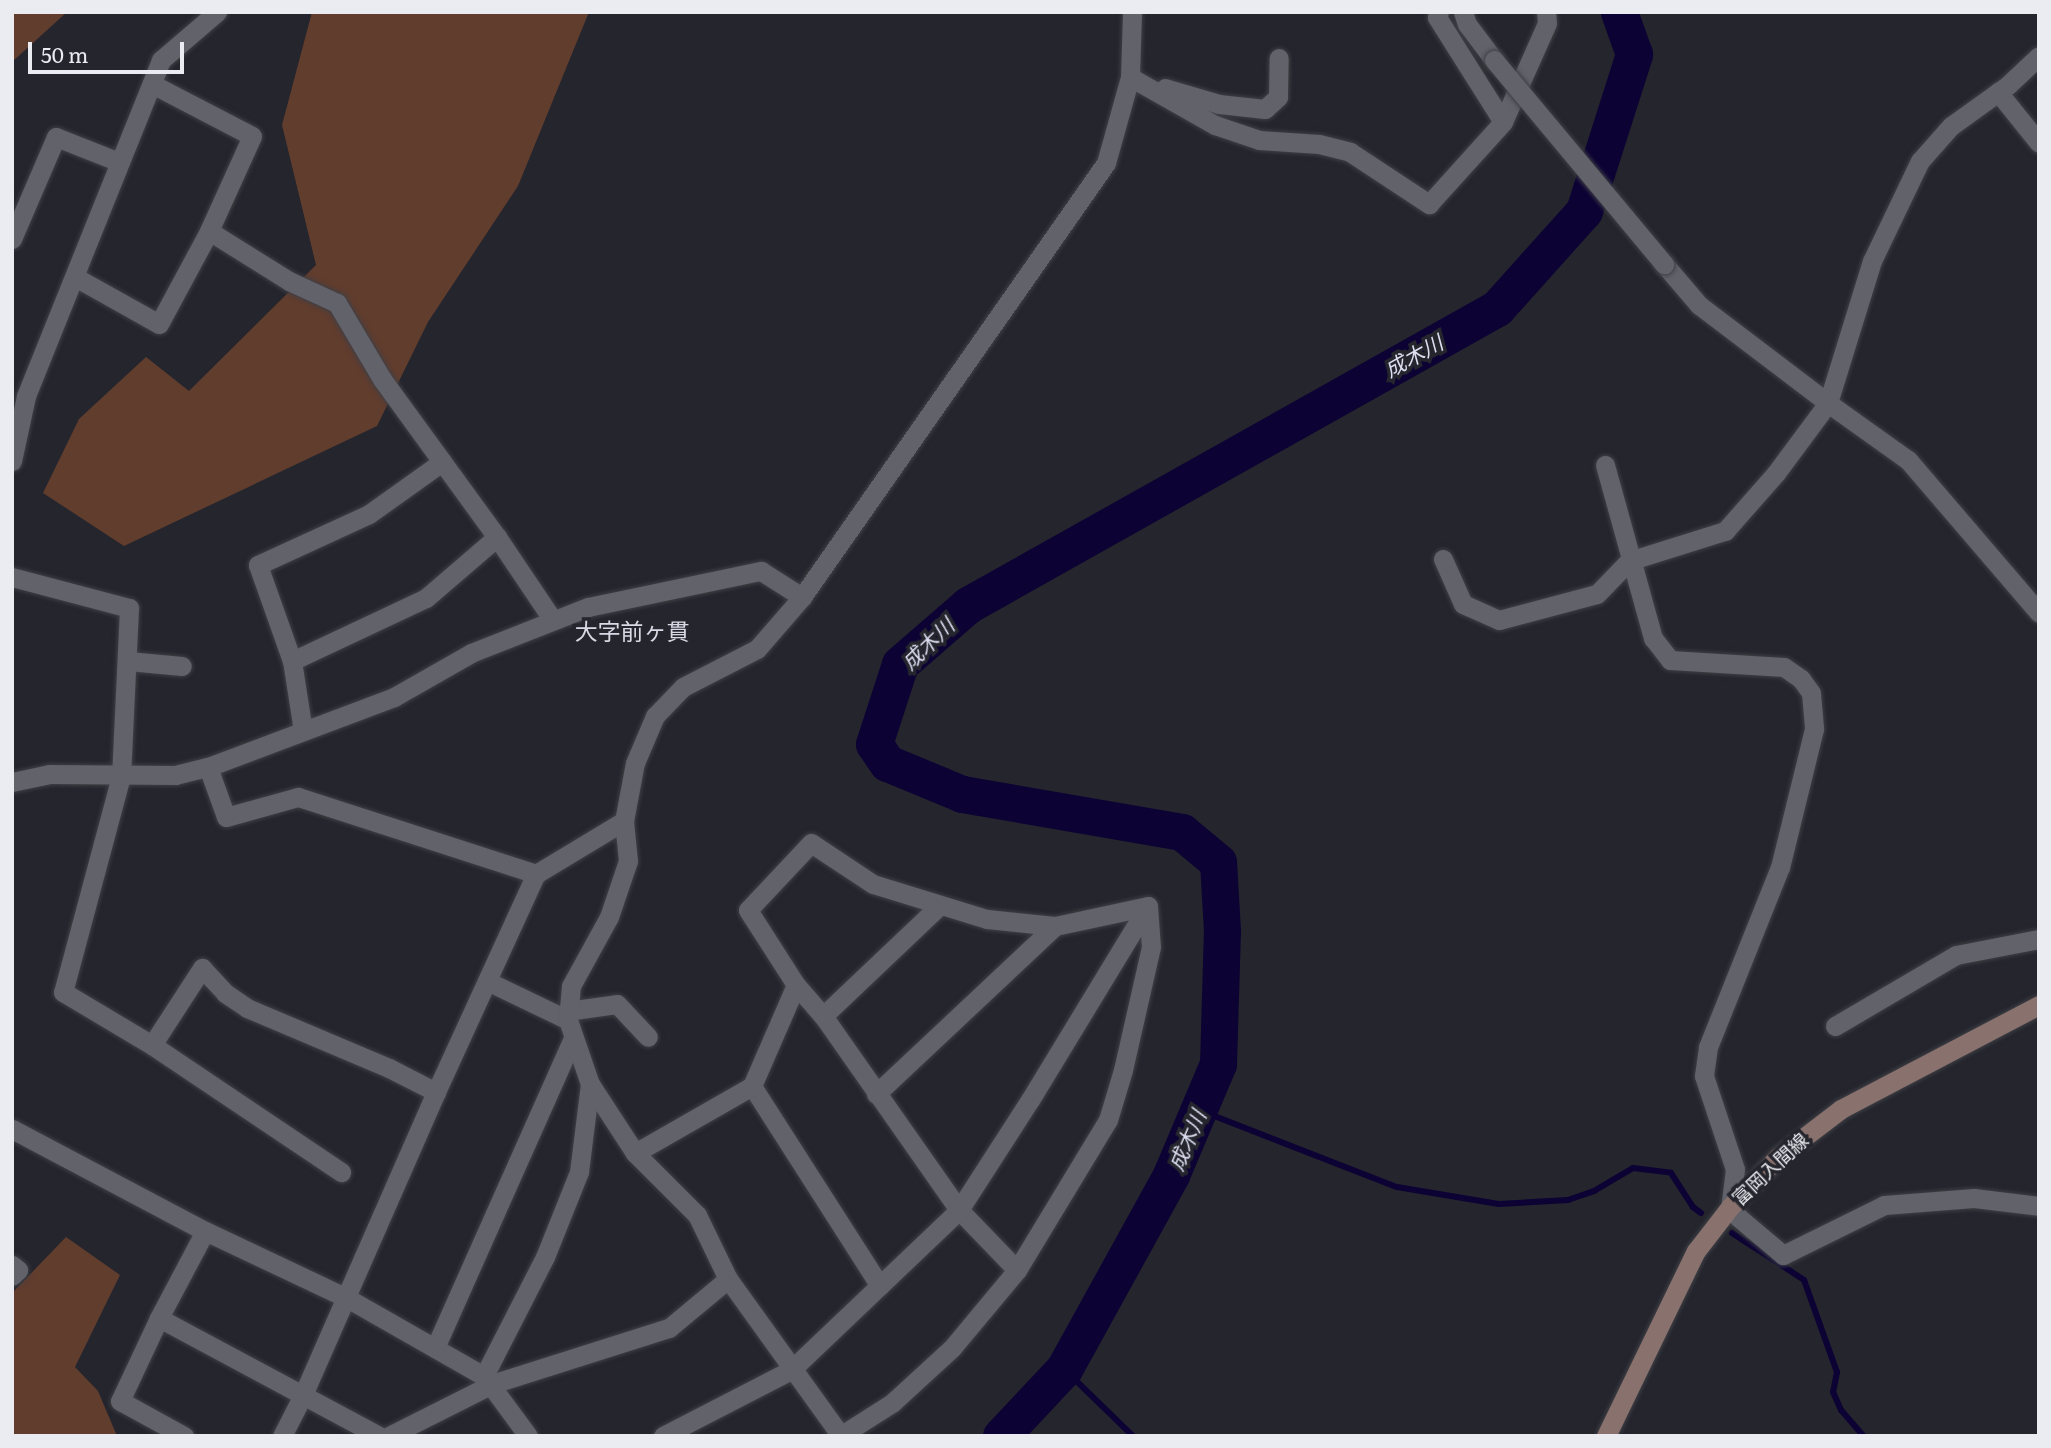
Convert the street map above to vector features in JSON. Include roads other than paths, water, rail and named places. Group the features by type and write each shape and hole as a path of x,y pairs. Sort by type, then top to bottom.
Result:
{"main road":[{"name":"富岡入間線","path":"1606,1436 1696,1251 1730,1207 1779,1157 1841,1110 2039,1005"}],"street":[{"path":"12,461 26,396 161,60 217,12"},
{"path":"1132,12 1130,77 1107,163 802,597 757,649 683,687 656,716 635,763 624,821 628,861 609,917 570,986 569,1023 590,1084 635,1153 697,1215 729,1279 840,1436 892,1403 952,1348 1017,1270 1108,1120 1123,1070 1151,947 1148,906"},
{"path":"1440,12 1437,18 1503,122"},
{"path":"1463,12 1466,23 1494,60 1699,305 1828,404 1908,460 2039,613"},
{"path":"1130,77 1215,125 1259,140 1319,144 1350,152 1429,204 1503,122 1546,23 1546,12"},
{"path":"1443,559 1463,604 1499,620 1597,594 1629,561 1726,531 1776,473 1828,404 1872,261 1920,161 1951,126 1998,92 2039,56"},
{"path":"1130,77 1219,104 1265,109 1278,97 1279,58"},
{"path":"75,277 159,324 209,232 252,136 152,84"},
{"path":"1998,92 2039,143"},
{"path":"12,239 56,137 119,162"},
{"path":"209,232 289,281 337,303 382,379 497,537 552,620"},
{"path":"303,731 292,661 258,565 369,514 442,462"},
{"path":"1605,465 1629,561 1653,638 1670,660 1784,667 1801,679 1811,693 1814,729 1780,867 1708,1047 1704,1076 1735,1169 1730,1207 1783,1255 1884,1205 1974,1198 2039,1206"},
{"path":"292,661 426,598 497,537"},
{"path":"12,782 49,774 175,775 208,767 394,697 471,653 589,607 761,571 802,597"},
{"path":"12,577 129,608 121,776 63,992 152,1045 341,1172"},
{"path":"128,661 182,666"},
{"path":"208,767 226,817 298,797 536,874"},
{"path":"282,1436 303,1395 436,1092 536,874 624,821"},
{"path":"1017,1270 959,1210 823,1016 796,985 748,911 811,843 873,884 987,919 1055,926 1148,906"},
{"path":"823,1016 939,906"},
{"path":"663,1436 791,1370 959,1210 1030,1100 1148,906"},
{"path":"876,1094 1055,926"},
{"path":"1835,1026 1931,967 1956,955 2039,939"},
{"path":"152,1045 202,968 225,993 247,1008 389,1068 436,1092"},
{"path":"487,981 569,1023"},
{"path":"635,1153 752,1086 796,985"},
{"path":"435,1348 569,1023 617,1004 648,1037"},
{"path":"488,1380 545,1257 579,1172 590,1084"},
{"path":"752,1086 880,1286"},
{"path":"12,1129 205,1231 347,1297 435,1348 488,1380 528,1436"},
{"path":"184,1436 120,1401 159,1318 205,1231"},
{"path":"12,1265 18,1270 12,1276"},
{"path":"389,1436 488,1380 669,1328 729,1279"},
{"path":"159,1318 379,1436"}],"waterway":[{"name":"成木川","path":"1001,1436 1064,1369 1171,1175 1218,1064 1222,931 1218,862 1182,832 962,794 887,763 874,744 900,664 968,605 1497,308 1584,211 1634,54 1619,12"},
{"path":"1199,1110 1397,1187 1499,1204 1568,1200 1594,1191 1633,1168 1671,1173 1693,1207 1701,1213"},
{"path":"1732,1233 1804,1280 1837,1372 1833,1392 1841,1410 1864,1436"},
{"path":"1064,1369 1133,1436"}],"district":[{"name":"大字前ヶ貫","path":"632,630"}]}
